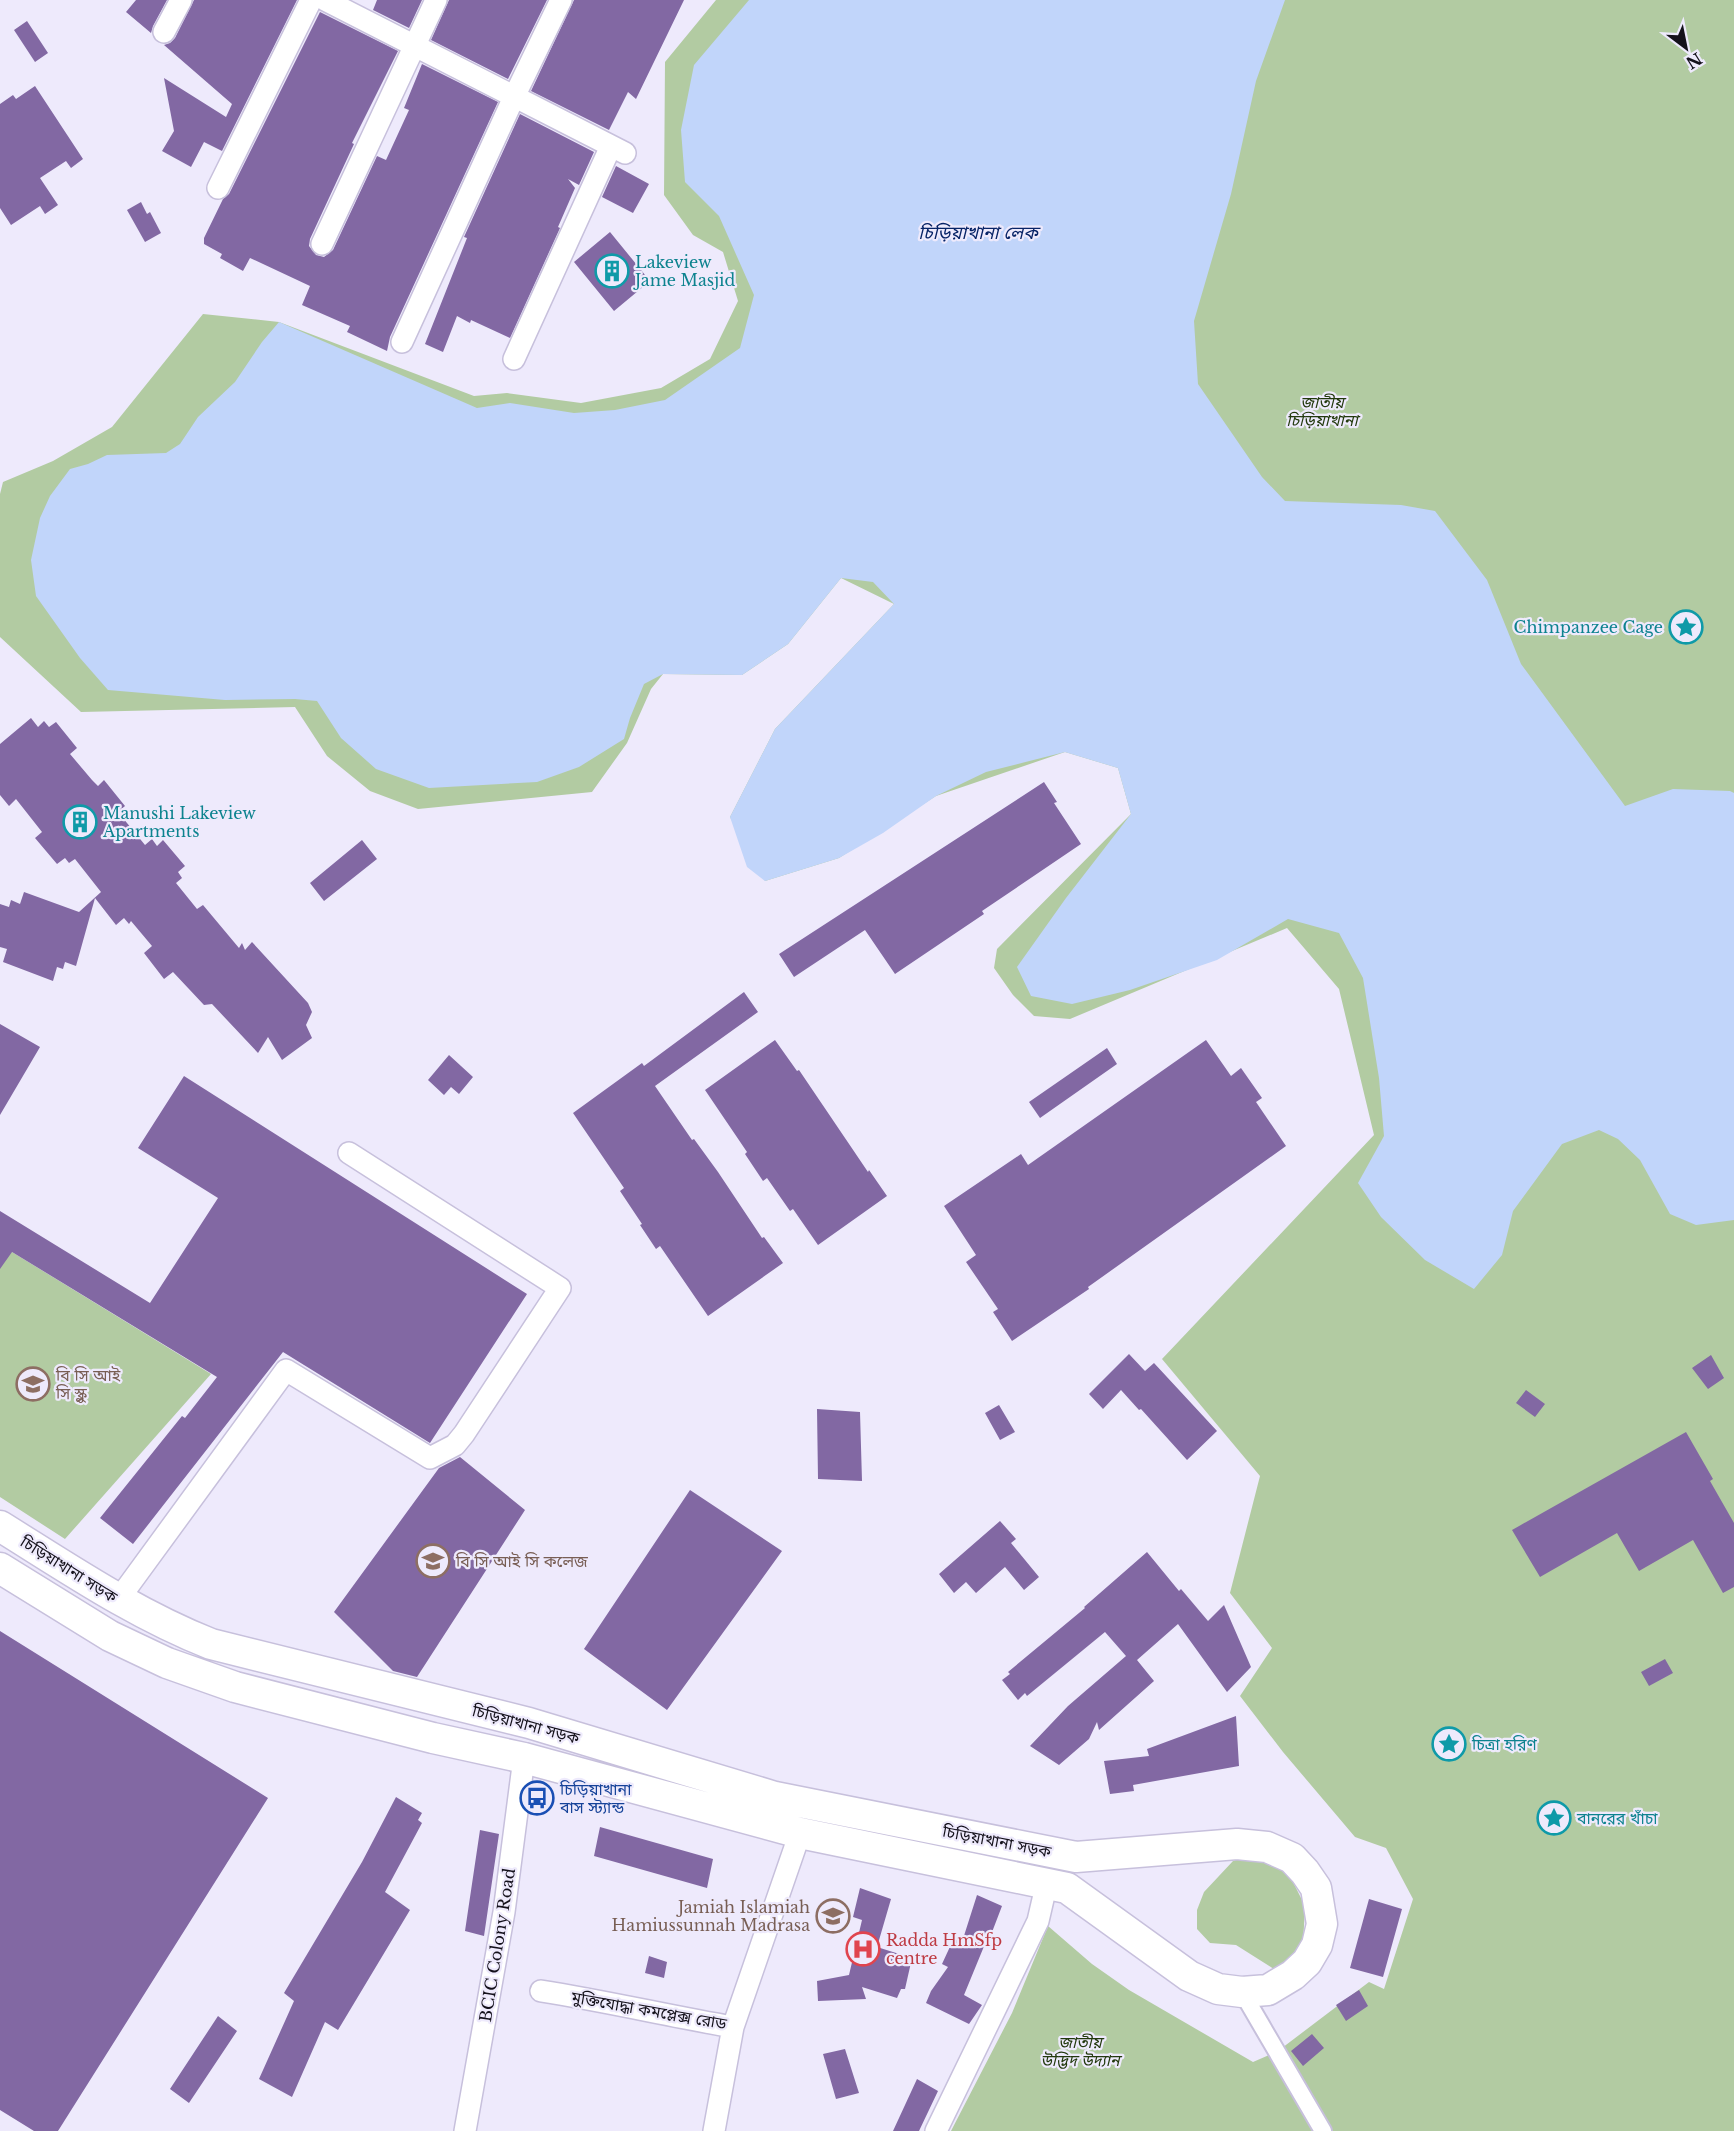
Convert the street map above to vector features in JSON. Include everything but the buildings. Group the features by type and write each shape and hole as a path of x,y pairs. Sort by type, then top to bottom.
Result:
{"main road":[{"name":"চিড়িয়াখানা সড়ক","path":"0,1526 117,1599 174,1630 211,1644 529,1723 775,1797 1076,1857 1237,1844 1267,1848 1292,1858 1316,1888 1322,1924 1317,1945 1306,1962 1293,1975 1268,1990 1242,1992 1218,1989 1189,1976 1057,1885 800,1833 524,1758 433,1738 235,1687 167,1663 98,1629 0,1568"},
{"path":"98,1629 117,1599"},
{"path":"524,1758 529,1723"},
{"name":"চিড়িয়াখানা সড়ক","path":"1057,1885 1076,1857"}],"street":[{"path":"164,32 181,0"},
{"path":"218,188 311,0"},
{"path":"325,0 618,149 514,359"},
{"path":"322,244 436,0"},
{"path":"402,342 561,0"},
{"path":"117,1599 286,1370 430,1458 455,1445 464,1434 560,1288 349,1153"},
{"name":"BCIC Colony Road","path":"465,2131 504,1912 524,1758"},
{"name":"মুক্তিযোদ্ধা কমপ্লেক্স রোড","path":"541,1991 733,2027 800,1833"},
{"path":"936,2131 1057,1885"},
{"path":"1242,1992 1323,2131"},
{"path":"714,2131 733,2027"}],"green space":[{"name":"জাতীয় চিড়িয়াখানা","path":"716,0 1734,0 1734,2131 951,2131 1012,2013 1048,1926 1092,1964 1129,1990 1253,2062 1278,2051 1369,1982 1384,1989 1413,1899 1386,1848 1355,1837 1283,1752 1240,1696 1272,1648 1230,1593 1260,1476 1162,1359 1374,1135 1339,989 1287,928 1070,1019 1034,1016 1013,995 994,968 997,949 1131,814 1118,768 1065,752 936,796 839,858 765,881 730,817 775,729 894,604 841,578 788,644 742,675 663,674 651,689 627,743 592,792 418,809 370,791 327,756 295,707 81,712 0,637 0,494 3,482 53,461 112,427 203,314 279,322 474,396 507,393 581,403 661,388 710,359 738,301 723,252 693,235 664,195 665,62"},
{"path":"0,1250 12,1252 211,1374 65,1539 0,1497"},
{"path":"1248,1856 1271,1864 1290,1876 1305,1906 1303,1945 1288,1966 1274,1969 1236,1945 1210,1943 1197,1929 1197,1910 1204,1892 1233,1861"}],"water":[{"name":"চিড়িয়াখানা লেক","path":"749,0 1285,0 1256,81 1231,194 1194,321 1198,384 1262,477 1285,501 1401,505 1435,511 1487,580 1521,664 1625,806 1673,789 1734,793 1734,1220 1696,1225 1670,1214 1640,1160 1618,1139 1599,1130 1562,1144 1513,1211 1502,1255 1474,1289 1425,1260 1381,1217 1358,1183 1384,1136 1379,1078 1363,978 1339,933 1288,919 1217,960 1130,990 1072,1004 1031,996 1017,967 1066,898 1131,814 1118,768 1065,752 986,772 936,796 883,833 839,858 765,881 747,867 730,817 775,729 894,604 873,582 841,578 788,644 742,675 663,674 644,684 624,739 579,767 537,782 429,788 376,769 341,738 317,701 225,700 108,690 80,658 36,596 31,560 40,518 50,496 70,469 107,455 166,453 180,444 198,417 235,382 262,342 279,322 477,408 510,403 574,413 615,410 665,400 740,348 754,295 719,216 685,182 681,130 694,65"}],"place":[{"name":"Lakeview Jame Masjid","path":"612,271"},
{"name":"Chimpanzee Cage","path":"1686,627"},
{"name":"Manushi Lakeview Apartments","path":"80,822"},
{"name":"বি সি আই সি স্কুল","path":"33,1384"},
{"name":"বি সি আই সি কলেজ","path":"433,1561"},
{"name":"চিত্রা হরিণ","path":"1449,1744"},
{"name":"চিড়িয়াখানা বাস স্ট্যান্ড","path":"537,1798"},
{"name":"বানরের খাঁচা","path":"1554,1818"},
{"name":"Jamiah Islamiah Hamiussunnah Madrasa","path":"833,1916"},
{"name":"Radda HmSfp centre","path":"863,1949"}],"park label":[{"name":"জাতীয় উদ্ভিদ উদ্যান","path":"1080,2051"}]}
